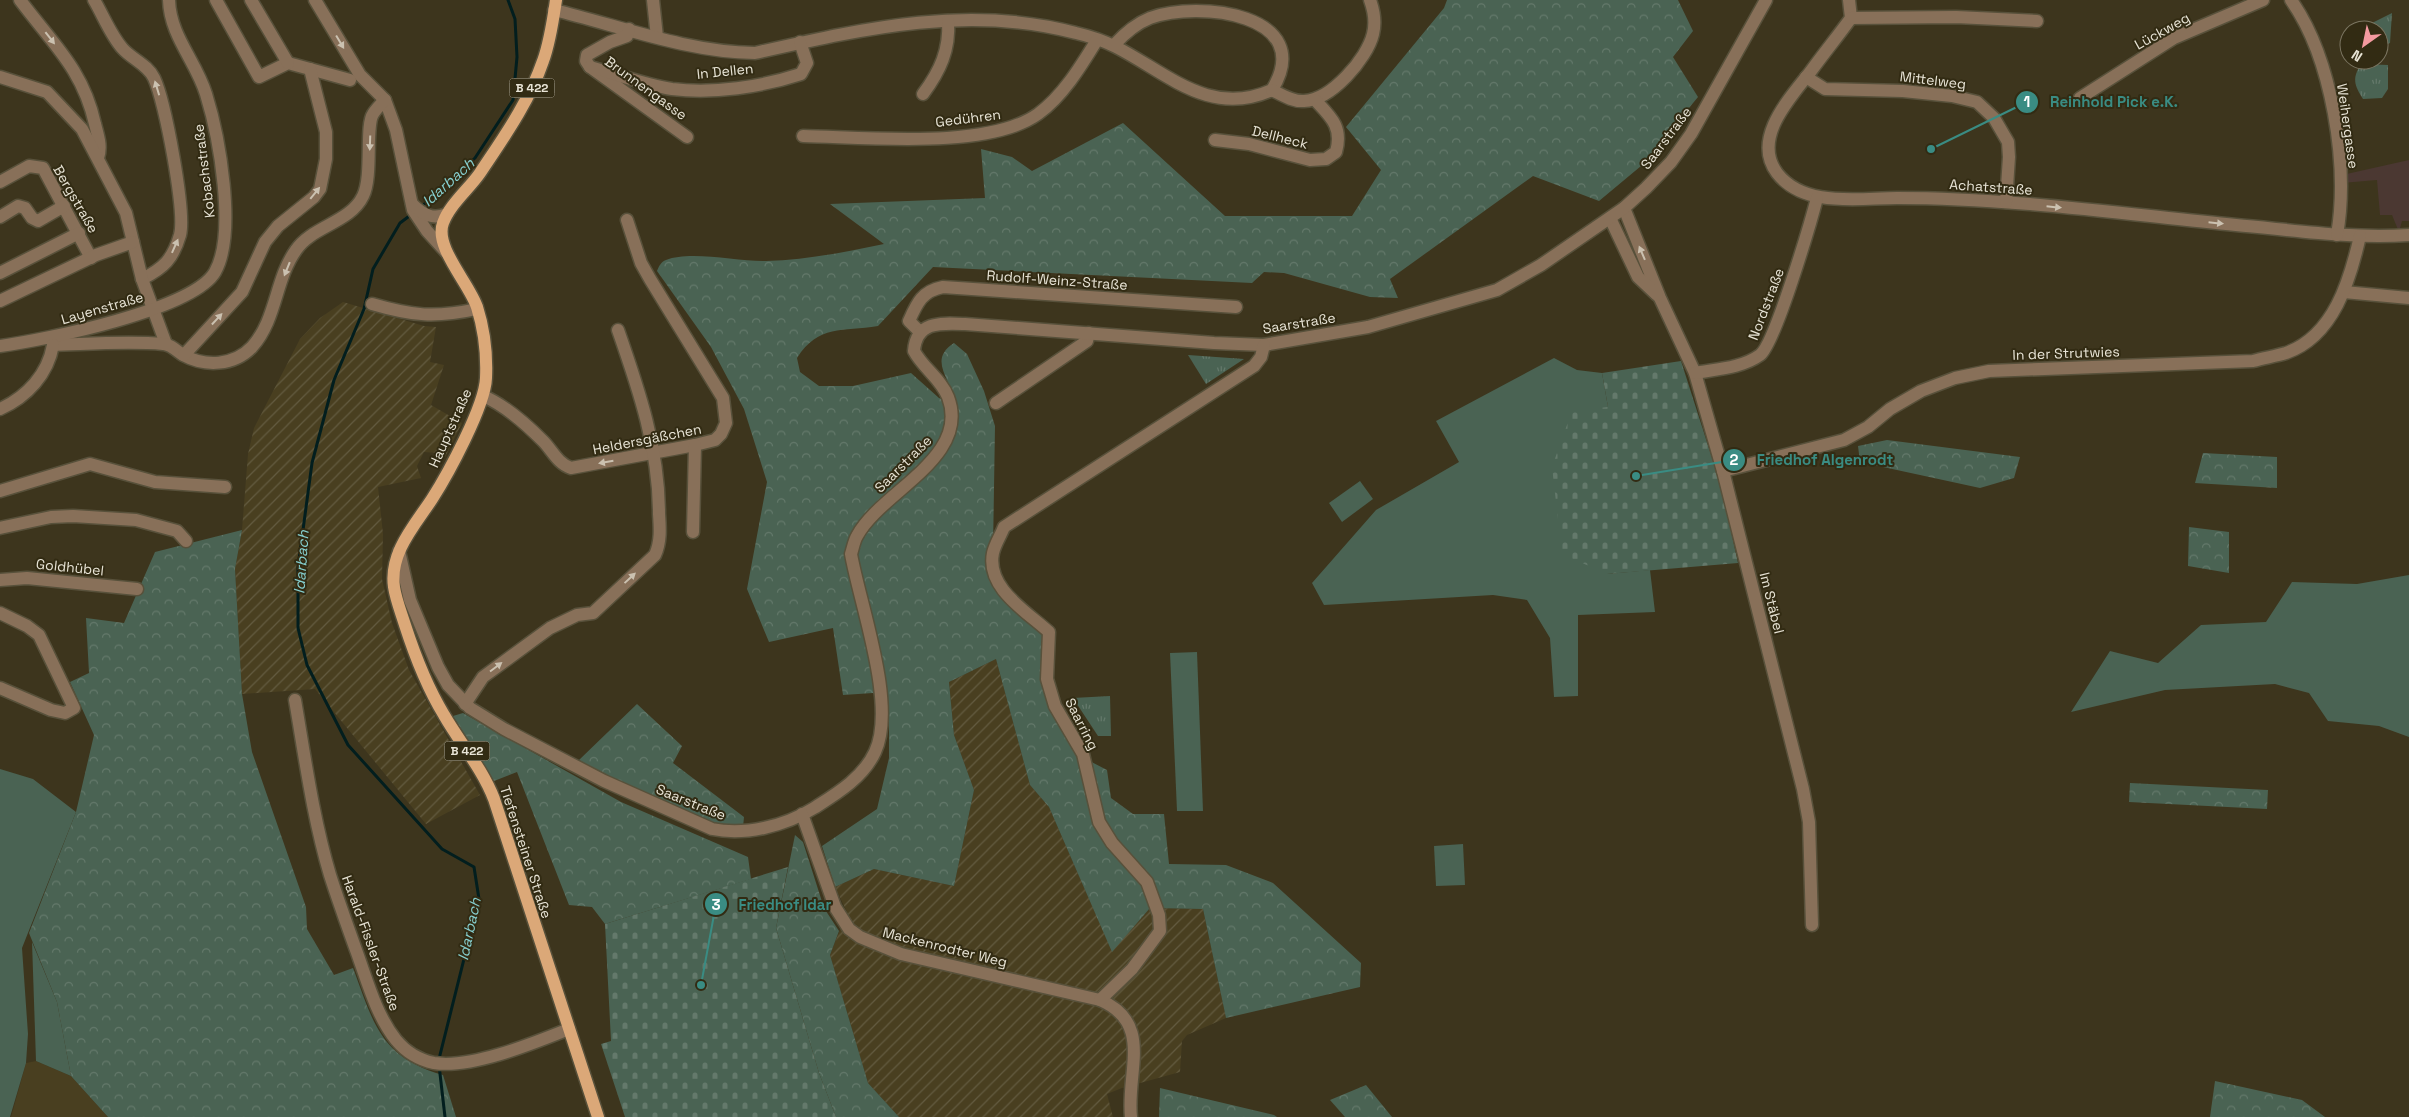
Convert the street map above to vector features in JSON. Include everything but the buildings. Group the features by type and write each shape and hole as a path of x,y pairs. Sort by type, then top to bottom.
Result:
{"main road":[{"name":"B 422","path":"447,214 477,178 504,138 533,88 544,59 555,5"},
{"name":"Hauptstraße","path":"399,551 446,477 483,396 486,380 484,337 477,308 469,288 447,253 441,234 447,214"},
{"name":"Tiefensteiner Straße","path":"399,551 394,585 410,641 432,694 481,772 494,799 598,1117"}],"street":[{"path":"20,0 77,72 91,105 101,148 98,158"},
{"path":"94,0 123,50 138,60 154,76 174,161 182,213 180,233 175,249 162,269 142,279"},
{"name":"Kobachstraße","path":"153,308 195,291 208,281 220,261 226,221 214,118 202,82 178,40 172,24 169,0"},
{"path":"216,0 259,77 288,63 350,80"},
{"path":"251,0 288,63"},
{"path":"166,344 184,356 201,362 234,360 252,346 271,317 294,252 304,240 344,216 363,196 370,157 372,115 383,96 360,75 315,0"},
{"path":"653,0 656,37"},
{"path":"555,5 656,37 736,53 755,54 800,42 874,27 948,21 1030,23 1078,33 1114,46 1173,81 1209,97 1242,99 1272,90 1291,99 1303,102 1315,100 1340,82 1364,56 1374,32 1375,16 1370,0"},
{"path":"1849,0 1851,18 1956,17 2037,21"},
{"name":"Lückweg","path":"2080,98 2174,38 2263,0"},
{"name":"Weihergasse","path":"2291,0 2304,18 2318,48 2329,89 2336,131 2340,179 2340,209 2337,234"},
{"name":"Saarstraße","path":"399,551 407,591 423,632 448,685 465,704 484,718 620,788 712,829 726,832 743,832 773,825 802,814 831,798 862,772 875,753 879,740 881,711 877,675 851,554 857,536 880,509 941,451 950,432 948,396 914,351 914,341 920,332 930,326 945,323 1264,345 1368,327 1497,290 1541,266 1624,208 1671,162 1691,134 1766,3"},
{"path":"1114,46 1136,25 1166,13 1192,10 1246,17 1271,30 1281,49 1281,71 1272,90"},
{"name":"Achatstraße","path":"1851,18 1780,110 1771,132 1769,151 1776,172 1794,189 1817,198 1931,198 2006,202 2360,236 2409,235"},
{"path":"923,94 938,73 947,49 948,21"},
{"name":"Brunnengasse","path":"629,29 627,36 610,42 588,56 586,61 590,66 687,137"},
{"name":"Gedühren","path":"803,136 932,138 1009,128 1038,114 1062,91 1097,40"},
{"name":"In Dellen","path":"590,66 670,88 709,91 785,79 801,74 807,63 800,42"},
{"path":"184,356 242,292 265,242 278,226 320,189 326,159 326,132 310,69"},
{"path":"0,77 47,92 82,129 126,213 142,279 153,308"},
{"name":"Mittelweg","path":"1806,78 1825,89 1903,91 1952,96 1976,102 1994,118 2008,142 2009,158 2006,202"},
{"name":"Hauptstraße","path":"383,96 396,130 412,204 426,221 447,253"},
{"name":"Dellheck","path":"1214,140 1249,144 1310,160 1326,159 1336,152 1340,138 1334,121 1315,100"},
{"name":"Bergstraße","path":"0,182 29,166 43,168 91,258"},
{"name":"Nordstraße","path":"1695,372 1746,364 1763,353 1772,335 1794,273 1817,198"},
{"path":"0,217 18,206 25,208 32,218 38,220 64,206"},
{"name":"Im Stäbel","path":"1624,208 1660,298 1695,372 1723,471 1803,789 1809,822 1812,926"},
{"path":"426,221 447,214"},
{"name":"Im Stäbel","path":"1610,218 1638,278 1660,298"},
{"name":"Heldersgäßchen","path":"483,396 498,403 533,432 566,466 584,466 695,446 715,440 721,434 726,423 723,398 650,279 642,263 627,220"},
{"path":"0,273 79,233"},
{"name":"In der Strutwies","path":"1723,471 1844,440 1868,427 1890,409 1921,391 1955,378 1989,371 2253,361 2288,352 2310,339 2327,321 2344,292 2360,236"},
{"path":"0,301 91,258 133,242"},
{"name":"Rudolf-Weinz-Straße","path":"920,332 909,321 915,306 921,296 932,289 943,286 1236,307"},
{"path":"2344,292 2409,298"},
{"path":"372,304 422,316 447,315 477,308"},
{"name":"Layenstraße","path":"0,346 53,341 166,344 153,308 53,341"},
{"path":"465,704 483,677 550,628 576,616 593,613 655,555 660,546 659,495 654,453 642,402 618,330"},
{"path":"996,403 1087,342 1089,333"},
{"path":"0,408 22,395 43,374 50,362 53,341"},
{"name":"Saarring","path":"1100,1000 1132,969 1160,931 1159,916 1147,882 1112,843 1099,822 1083,754 1056,706 1047,679 1049,632 1002,590 993,575 993,550 1004,527 1254,366 1260,357 1264,345"},
{"path":"693,532 695,446"},
{"path":"0,491 90,464 155,482 225,487"},
{"path":"0,528 51,518 136,520 177,531 186,541"},
{"name":"Goldhübel","path":"0,580 27,578 137,589"},
{"path":"0,613 39,635 74,708 65,713 51,710 0,688"},
{"name":"Harald-Fissler-Straße","path":"295,700 317,823 328,866 372,993 384,1022 397,1041 414,1056 434,1063 461,1064 525,1046 569,1029"},
{"name":"Mackenrodter Weg","path":"802,814 835,908 849,929 860,937 901,954 1100,1000 1121,1012 1131,1029 1133,1040 1131,1117"}],"shaded area":[{"path":"2409,160 2409,221 2402,221 2399,232 2392,215 2380,215 2377,180 2342,183 2342,175"},
{"path":"343,302 424,326 436,327 430,362 444,365 431,405 462,423 445,457 438,453 424,452 417,466 421,478 378,487 383,534 382,579 392,623 409,670 480,795 426,824 315,689 242,694 235,569 242,530 248,454 254,428 300,339 320,318"},
{"path":"996,659 1030,785 1049,807 1112,951 1150,908 1203,909 1226,1018 1187,1035 1182,1041 1180,1072 1107,1094 1113,1117 899,1117 868,1083 830,955 847,912 835,887 874,869 954,886 974,790 954,735 949,682"},
{"path":"36,1061 71,1076 108,1117 11,1117 26,1063"}],"green space":[{"path":"1447,0 1678,0 1693,31 1673,57 1698,97 1641,166 1599,201 1533,176 1390,279 1398,298 1370,297 1284,273 1264,272 1252,283 933,267 878,326 842,330 823,335 805,347 797,358 800,372 819,386 853,386 911,373 939,398 953,403 950,386 943,371 942,357 946,350 954,343 967,354 984,391 995,426 993,550 988,570 1039,626 1045,645 1044,679 1078,755 1107,770 1111,798 1133,814 1164,814 1169,864 1226,865 1273,883 1361,963 1360,987 1226,1018 1203,909 1150,908 1112,952 1049,807 1030,785 996,659 949,682 954,735 974,790 954,886 874,869 835,887 822,846 877,809 889,758 889,707 873,693 843,695 833,628 769,642 747,589 767,482 744,409 711,347 657,271 660,264 676,257 688,256 755,261 796,259 884,244 830,204 985,198 981,149 1012,157 1032,171 1123,123 1225,216 1352,216 1381,170 1346,127 1444,8"},
{"path":"2392,13 2390,43 2389,20 2378,20"},
{"path":"2358,70 2388,70 2388,89 2382,98 2363,99 2355,82"},
{"path":"1188,355 1244,359 1206,384"},
{"path":"1554,358 1577,370 1602,373 1608,407 1607,574 1650,570 1655,612 1578,615 1578,696 1554,697 1550,638 1527,600 1493,595 1324,605 1312,583 1376,510 1459,462 1436,421"},
{"path":"1681,361 1721,486 1738,563 1607,574 1562,554 1552,467 1572,411 1608,407 1602,373"},
{"path":"1887,440 2020,457 2014,478 1980,488 1860,462 1858,446"},
{"path":"2203,453 2277,457 2277,488 2195,483"},
{"path":"1360,481 1373,499 1342,522 1329,503"},
{"path":"2189,527 2229,532 2229,573 2188,566"},
{"path":"242,530 235,569 242,694 252,752 306,907 307,929 334,975 353,968 374,1022 392,1048 405,1059 422,1068 443,1075 456,1117 108,1117 71,1076 57,1002 29,933 76,812 94,735 70,682 89,673 86,618 124,623 155,552"},
{"path":"2409,575 2409,737 2379,726 2328,721 2309,693 2275,684 2165,690 2071,712 2110,651 2158,663 2201,625 2266,622 2292,582 2357,584"},
{"path":"1197,652 1203,811 1177,811 1170,653"},
{"path":"1110,696 1111,736 1098,736 1073,698"},
{"path":"637,704 682,746 673,763 744,817 743,827 714,826 635,792 579,760"},
{"path":"463,713 621,802 748,857 751,879 605,924 592,907 569,905 517,772 494,781 453,716"},
{"path":"0,769 33,779 76,812 22,948 28,1034 26,1063 10,1117 0,1117"},
{"path":"2130,783 2268,790 2267,809 2129,802"},
{"path":"795,835 803,842 824,908 839,931 830,955 868,1083 899,1117 836,1117 819,1073 776,928"},
{"path":"1463,844 1465,885 1436,886 1434,846"},
{"path":"788,867 776,928 819,1073 836,1117 625,1117 601,1044 611,1041 605,924"},
{"path":"32,942 57,1002 71,1076 36,1061"},
{"path":"2215,1081 2302,1100 2325,1117 2210,1117"},
{"path":"1366,1085 1392,1117 1345,1117 1330,1100"},
{"path":"1160,1088 1274,1115 1277,1117 1159,1117"}],"waterway":[{"name":"Idarbach","path":"421,207 475,158 513,100 517,57 515,19 508,0"},
{"name":"Idarbach","path":"412,214 400,223 373,269 364,309 334,380 312,463 298,567 298,628 307,665 348,745 442,849 474,867 479,899 439,1059"},
{"name":"Idarbach","path":"439,1065 445,1117"}],"place":[{"name":"Reinhold Pick e.K.","path":"1931,149"},
{"name":"Friedhof Algenrodt","path":"1636,476"},
{"name":"Friedhof Idar","path":"701,985"}]}
